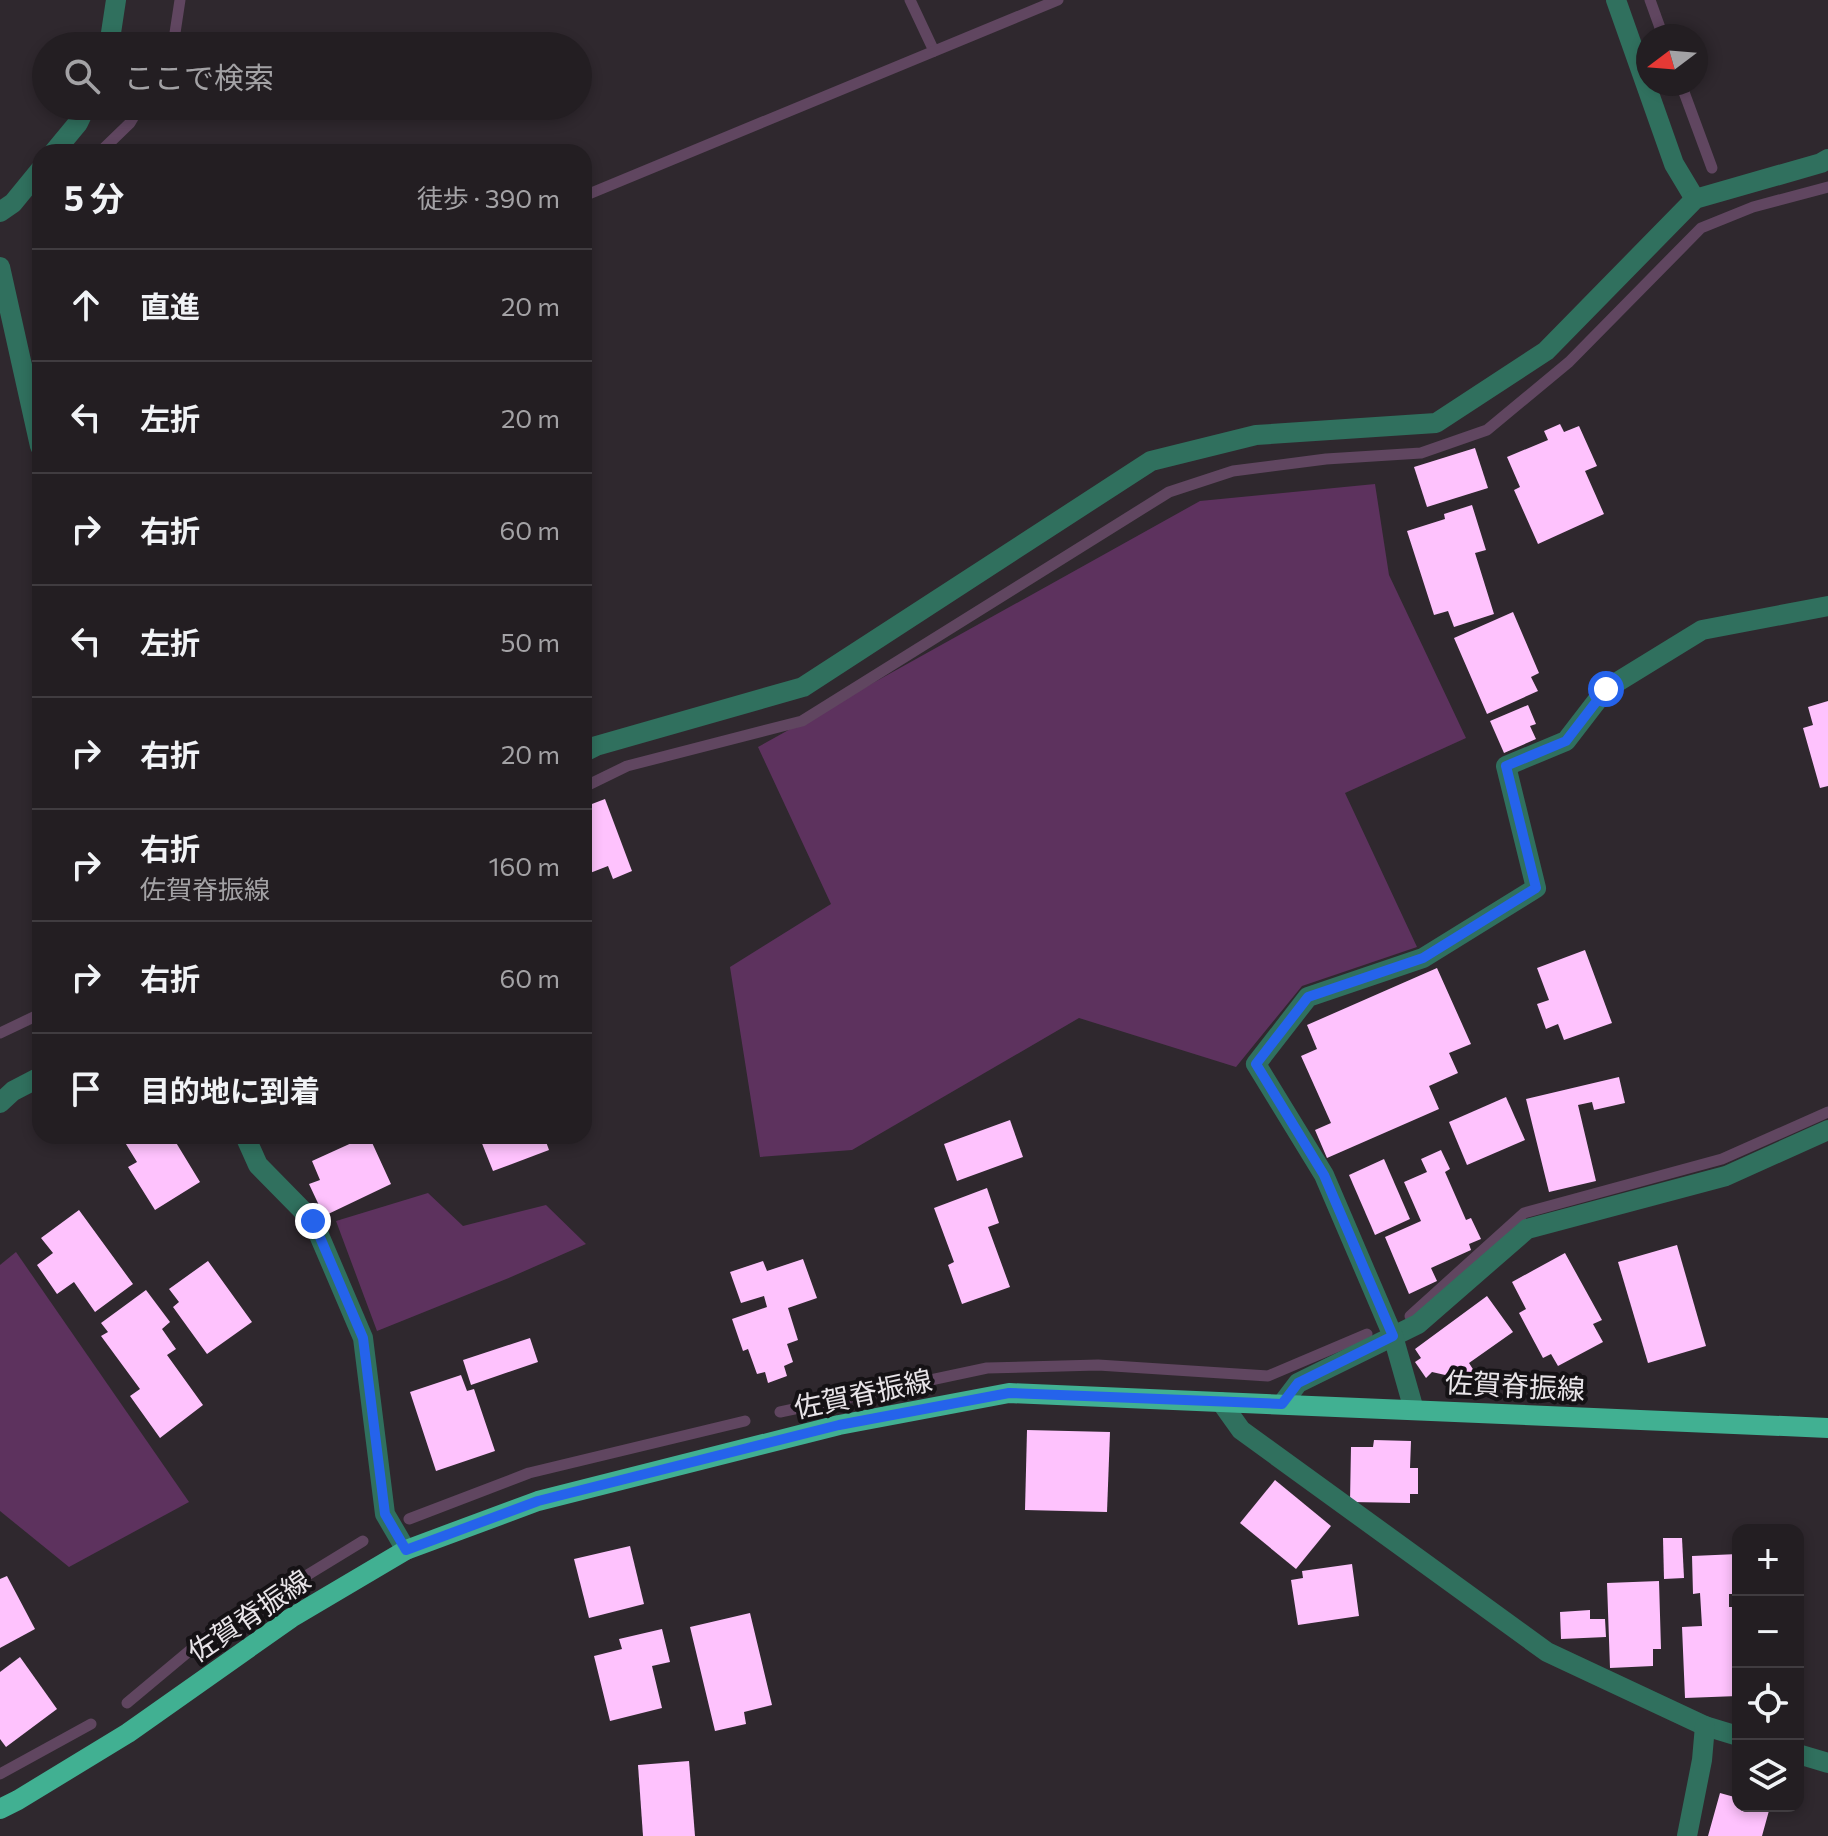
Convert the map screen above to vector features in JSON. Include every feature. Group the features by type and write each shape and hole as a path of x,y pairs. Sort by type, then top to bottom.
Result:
{"main road":[{"name":"佐賀脊振線","path":"0,1809 128,1733 291,1618 406,1550 538,1501 839,1425 1009,1393 1828,1428"}],"street":[{"path":"111,32 116,0"},
{"path":"1616,0 1674,164 1695,199"},
{"path":"61,144 79,120"},
{"path":"592,748 803,687 1151,461 1256,435 1436,423 1546,351 1695,199 1828,159"},
{"path":"0,212 13,203 32,180"},
{"path":"0,267 32,410"},
{"path":"1414,1410 1393,1336 1324,1175 1256,1064 1308,997 1423,958 1536,888 1506,766 1566,741 1606,689 1702,630 1828,606"},
{"path":"0,1103 13,1091 32,1081"},
{"path":"1282,1404 1298,1383 1418,1324 1527,1229 1726,1176 1828,1130"},
{"path":"249,1144 258,1165 313,1221 363,1338 385,1514 406,1550"},
{"path":"1221,1402 1241,1430 1547,1652 1705,1726 1732,1734"},
{"path":"1687,1836 1702,1760 1705,1726"},
{"path":"1804,1756 1828,1763"}],"shaded area":[{"path":"1375,484 1389,575 1466,738 1345,793 1417,947 1302,986 1236,1067 1079,1018 852,1150 760,1157 730,967 831,904 758,747 1200,501"},
{"path":"428,1193 463,1226 546,1205 586,1244 377,1331 336,1221"},
{"path":"16,1252 189,1502 69,1567 0,1511 0,1265"}],"building":[{"path":"1560,424 1564,432 1579,426 1597,466 1585,471 1604,514 1538,544 1514,490 1520,487 1507,457 1548,440 1544,431"},
{"path":"1475,448 1488,488 1427,507 1414,467"},
{"path":"1472,505 1486,550 1475,553 1494,614 1454,627 1448,611 1434,615 1407,531 1445,519 1444,514"},
{"path":"1513,612 1539,673 1531,677 1538,691 1487,714 1454,638"},
{"path":"1828,701 1828,786 1820,788 1803,728 1813,725 1808,707"},
{"path":"1528,705 1536,724 1530,726 1536,739 1504,753 1490,721"},
{"path":"605,799 632,871 613,879 608,866 592,872 592,804"},
{"path":"1585,950 1612,1023 1564,1040 1558,1024 1546,1029 1537,1004 1549,1000 1537,968"},
{"path":"1437,968 1471,1044 1449,1053 1458,1073 1429,1086 1439,1109 1327,1158 1315,1130 1331,1123 1301,1056 1317,1049 1307,1025"},
{"path":"1619,1077 1625,1103 1594,1110 1592,1102 1578,1105 1596,1181 1549,1192 1526,1099"},
{"path":"1506,1097 1525,1140 1467,1165 1449,1122"},
{"path":"1010,1120 1023,1157 957,1181 944,1144"},
{"path":"126,1144 177,1144 200,1182 155,1210 128,1167 137,1162"},
{"path":"349,1144 373,1144 391,1184 324,1216 309,1184 320,1180 312,1161"},
{"path":"482,1144 547,1144 549,1150 493,1171"},
{"path":"1441,1150 1450,1169 1445,1172 1466,1220 1471,1218 1481,1239 1469,1244 1471,1250 1431,1268 1437,1281 1409,1294 1385,1237 1421,1221 1404,1182 1427,1172 1421,1159"},
{"path":"1384,1159 1410,1219 1375,1235 1349,1175"},
{"path":"987,1188 999,1223 988,1227 1010,1287 962,1304 948,1265 954,1262 934,1208"},
{"path":"79,1210 133,1284 95,1312 74,1282 57,1294 37,1265 53,1253 41,1238"},
{"path":"1677,1245 1706,1346 1648,1363 1618,1262"},
{"path":"1565,1253 1602,1320 1593,1324 1603,1342 1558,1366 1551,1354 1543,1358 1519,1313 1526,1309 1512,1282"},
{"path":"803,1259 817,1298 788,1308 798,1340 787,1344 793,1362 784,1366 787,1376 768,1383 765,1372 757,1374 748,1349 743,1351 732,1319 767,1307 764,1296 741,1303 730,1272 763,1261 767,1271"},
{"path":"208,1261 252,1322 207,1354 173,1307 179,1302 169,1289"},
{"path":"146,1290 170,1322 162,1329 176,1349 167,1355 203,1405 160,1438 130,1396 140,1389 101,1336 108,1332 101,1323"},
{"path":"1487,1296 1513,1332 1469,1363 1476,1374 1467,1380 1432,1372 1426,1378 1415,1362 1421,1358 1415,1349"},
{"path":"530,1338 538,1362 471,1385 463,1360"},
{"path":"461,1375 467,1391 474,1389 495,1451 436,1471 410,1392"},
{"path":"1027,1430 1110,1432 1107,1512 1025,1510"},
{"path":"1374,1440 1411,1441 1410,1468 1418,1468 1418,1494 1410,1494 1410,1503 1350,1502 1351,1447 1373,1447"},
{"path":"1275,1480 1331,1526 1296,1569 1240,1523"},
{"path":"1663,1538 1682,1538 1684,1578 1664,1579"},
{"path":"630,1546 644,1604 589,1618 574,1559"},
{"path":"1732,1554 1729,1607 1732,1607 1732,1696 1685,1698 1682,1627 1702,1626 1700,1593 1693,1594 1692,1556"},
{"path":"1352,1564 1359,1616 1298,1625 1291,1580 1303,1578 1302,1571"},
{"path":"7,1576 35,1629 0,1648 0,1579"},
{"path":"1659,1581 1661,1649 1653,1649 1653,1666 1610,1668 1607,1583"},
{"path":"1590,1610 1590,1619 1605,1619 1606,1637 1561,1639 1560,1612"},
{"path":"750,1613 772,1705 744,1712 746,1724 715,1731 690,1627"},
{"path":"662,1629 670,1662 652,1666 662,1708 610,1721 594,1656 622,1649 619,1639"},
{"path":"20,1657 57,1709 6,1747 0,1739 0,1672"},
{"path":"689,1761 695,1836 643,1836 638,1765"},
{"path":"1720,1793 1732,1796 1732,1812 1769,1812 1762,1836 1708,1836"}],"waterway":[{"path":"175,32 180,0"},
{"path":"910,0 934,51"},
{"path":"592,193 1058,0"},
{"path":"1650,0 1659,24"},
{"path":"1685,96 1712,168"},
{"path":"108,144 132,120"},
{"path":"592,783 627,766 802,721 1169,492 1233,471 1326,459 1421,453 1487,430 1569,362 1701,228 1753,207 1828,187"},
{"path":"0,1033 32,1018"},
{"path":"1410,1316 1524,1213 1722,1159 1828,1112"},
{"path":"780,1412 987,1368 1098,1365 1268,1376 1367,1334"},
{"path":"409,1519 529,1473 745,1421"},
{"path":"127,1703 206,1637 363,1541"},
{"path":"0,1774 91,1724"}],"route":[{"path":"313,1221 363,1338 385,1514 406,1550 538,1501 839,1425 1009,1393 1282,1404 1298,1383 1393,1336 1324,1175 1256,1064 1308,997 1423,958 1536,888 1506,766 1566,741 1606,689"}]}
